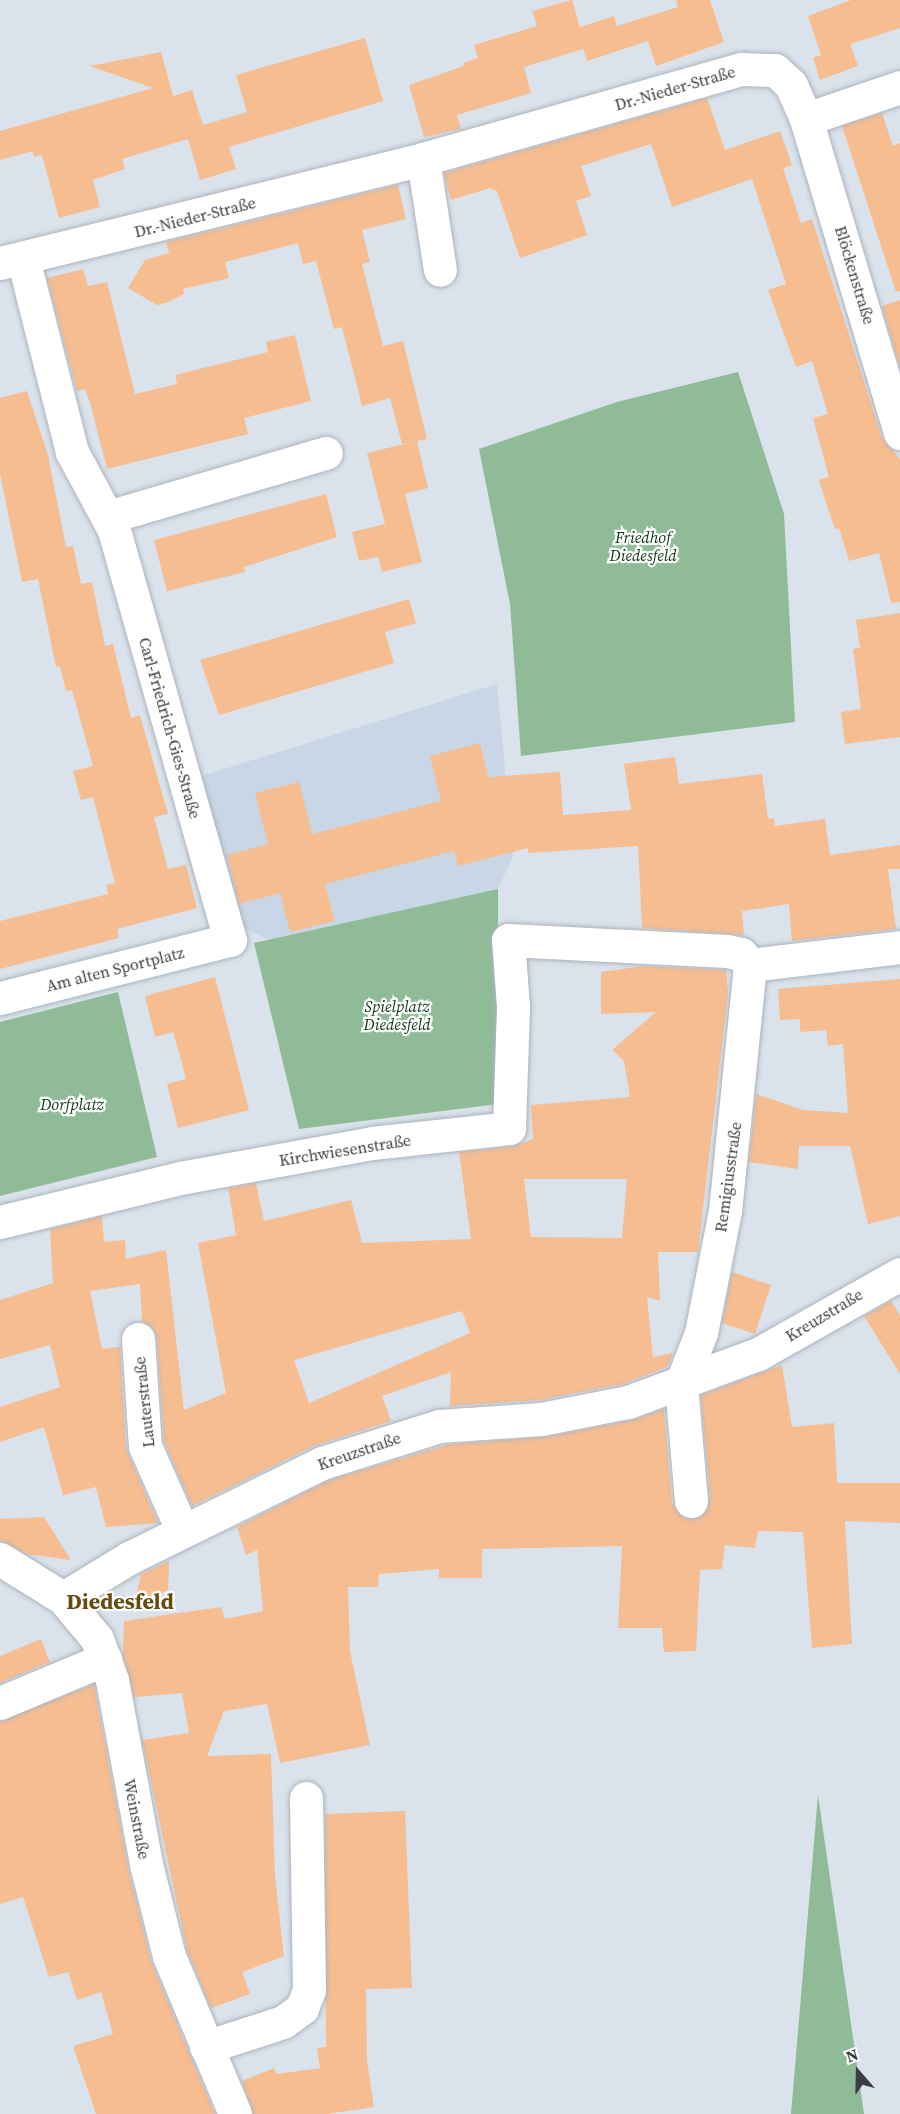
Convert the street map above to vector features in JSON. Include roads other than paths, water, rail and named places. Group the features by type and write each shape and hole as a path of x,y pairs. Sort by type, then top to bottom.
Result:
{"street":[{"name":"Dr.-Nieder-Straße","path":"11,260 423,159 742,69 775,70 792,85 806,119"},
{"path":"806,119 900,87"},
{"name":"Blöckenstraße","path":"806,119 900,433"},
{"path":"423,159 440,270"},
{"name":"Carl-Friedrich-Gies-Straße","path":"11,260 72,452 88,489 108,517 230,940"},
{"path":"108,517 326,453"},
{"name":"Am alten Sportplatz","path":"0,998 230,940"},
{"name":"Kirchwiesenstraße","path":"0,1222 203,1174 372,1143 509,1128 513,1006 508,940 727,951 741,954 750,965"},
{"path":"750,965 900,947"},
{"name":"Remigiusstraße","path":"681,1384 702,1333 725,1210 750,965"},
{"name":"Kreuzstraße","path":"63,1598 182,1530 313,1467 405,1434 439,1426 587,1412 681,1384 758,1354 900,1274"},
{"name":"Lauterstraße","path":"138,1339 145,1446 182,1530"},
{"path":"681,1384 691,1501"},
{"name":"Weinstraße","path":"0,1559 63,1598 97,1639 105,1659 158,1917 206,2047 235,2114"},
{"path":"0,1703 105,1659"},
{"path":"206,2047 283,2022 302,2008 309,1990 306,1798"}],"district":[{"name":"Diedesfeld","path":"120,1602"}],"park label":[{"name":"Friedhof Diedesfeld","path":"643,546"},
{"name":"Spielplatz Diedesfeld","path":"397,1015"},
{"name":"Dorfplatz","path":"72,1104"}]}
